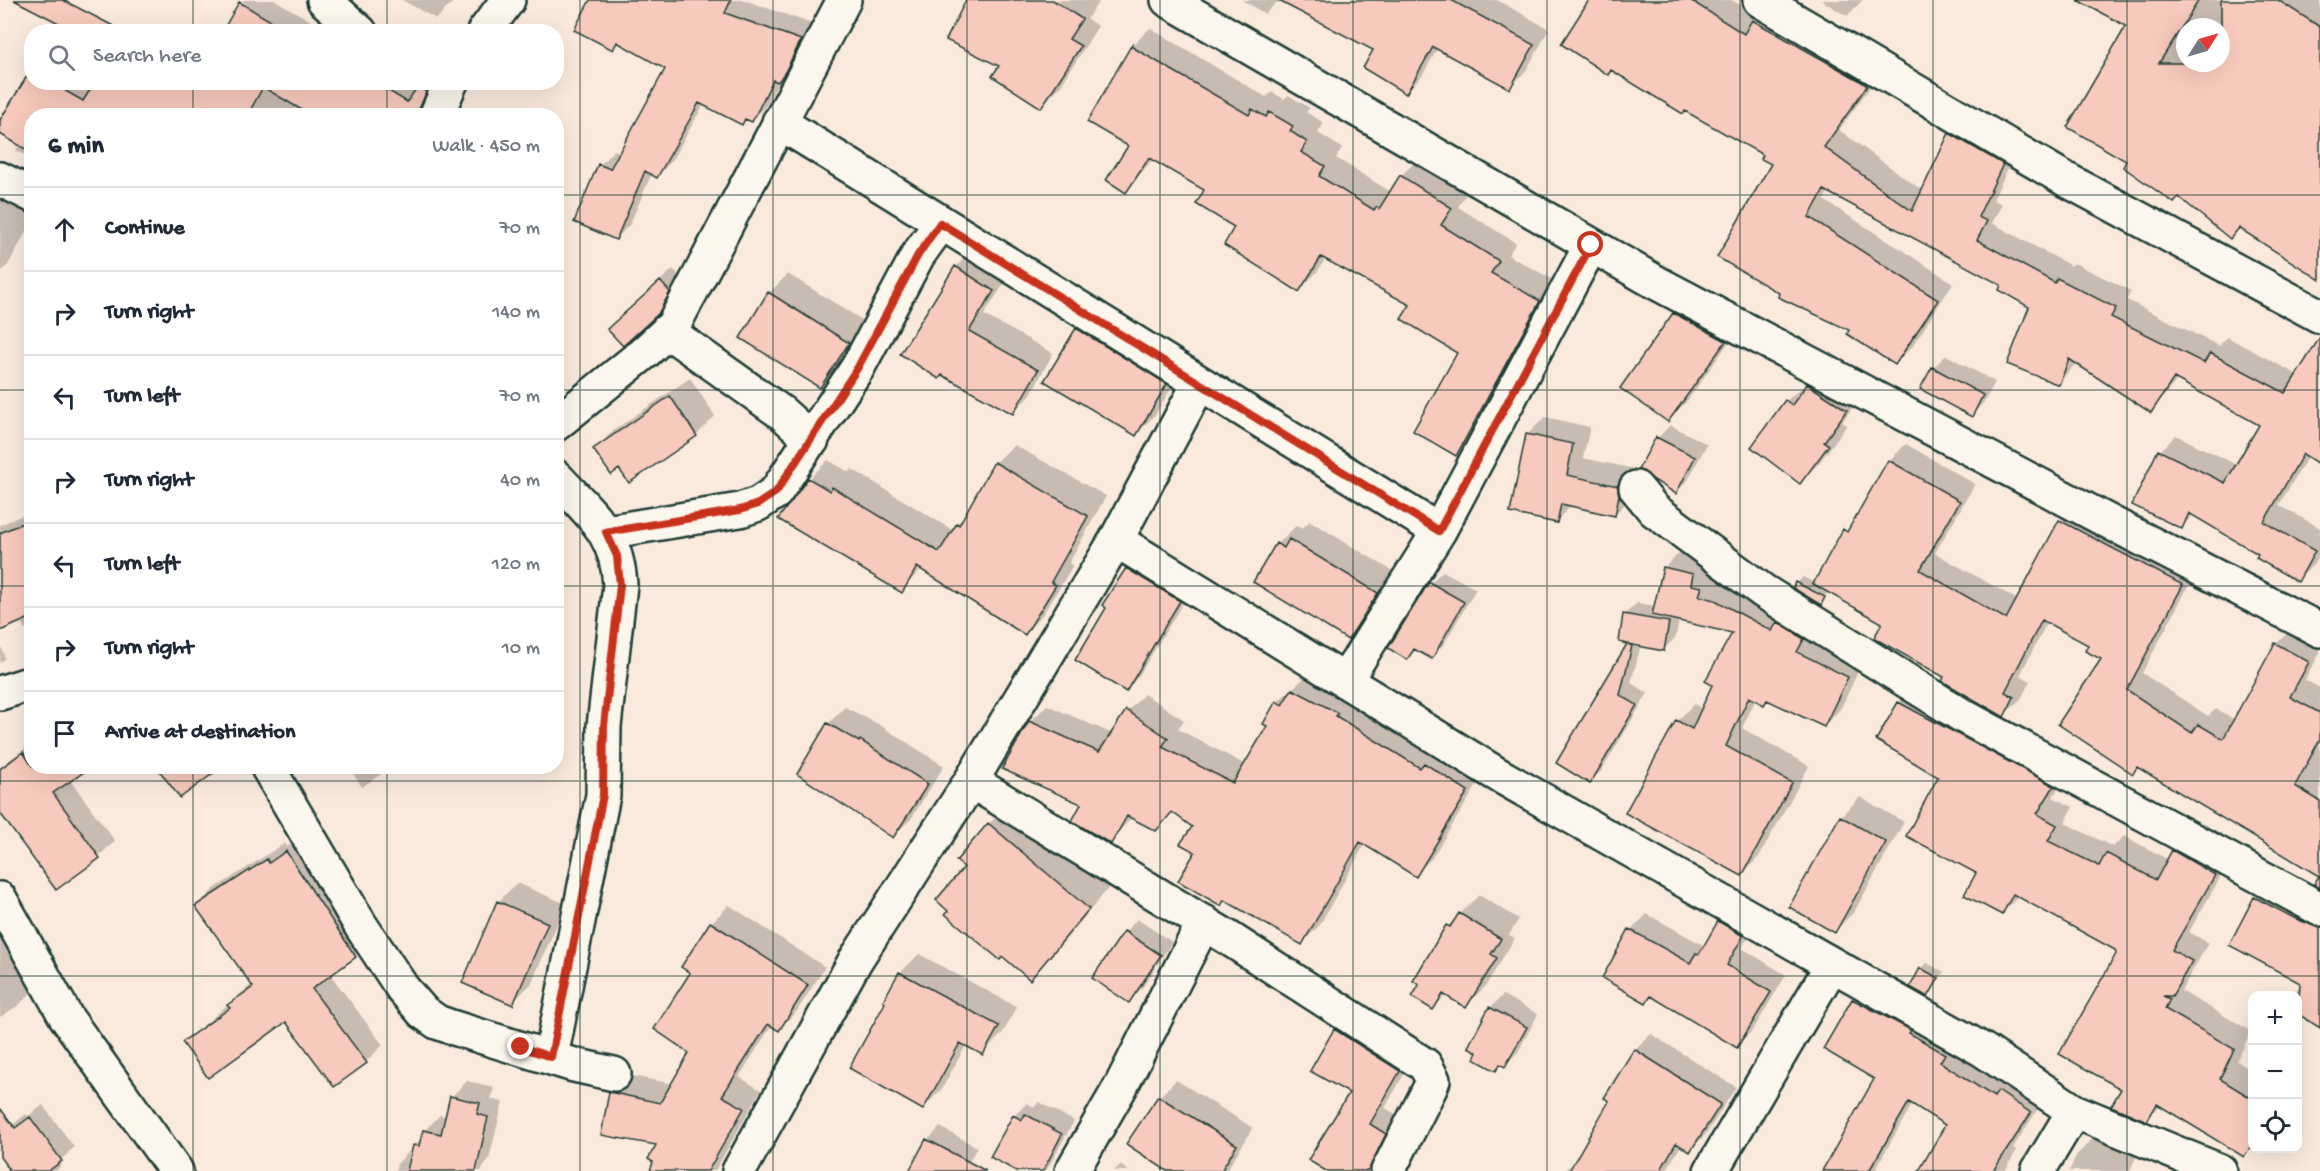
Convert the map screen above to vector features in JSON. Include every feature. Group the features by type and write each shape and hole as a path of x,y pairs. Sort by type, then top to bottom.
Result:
{"street":[{"path":"324,0 351,24"},
{"path":"490,24 508,0"},
{"path":"564,417 668,331 683,310 844,0"},
{"path":"1168,0 1657,283 2094,514 2320,630"},
{"path":"1760,0 2065,179 2320,316"},
{"path":"440,108 447,90"},
{"path":"780,122 1439,531"},
{"path":"0,179 24,191"},
{"path":"606,532 719,514 758,504 776,492 858,367 918,255 940,223"},
{"path":"1345,681 1439,531 1591,245"},
{"path":"668,331 774,406 812,440"},
{"path":"739,1171 855,961 971,781 1116,540 1199,384"},
{"path":"551,1057 603,795 604,726 620,585 617,556 606,532 564,486"},
{"path":"1636,488 1654,510 1763,591 1963,716 2320,909"},
{"path":"1116,540 1495,773 1983,1050 2074,1111 2220,1171"},
{"path":"0,693 24,686"},
{"path":"272,774 361,926 403,989 423,1012 437,1022 614,1074"},
{"path":"971,781 1204,922 1425,1065 1433,1080 1388,1171"},
{"path":"0,899 66,1017 176,1171"},
{"path":"1072,1171 1121,1086 1204,922"},
{"path":"1711,1171 1832,965"},
{"path":"2038,1171 2074,1111"}],"building":[{"path":"14,0 63,0 110,24 60,24"},
{"path":"590,0 731,0 725,13 801,40 778,82 773,80 752,122 745,119 742,125 699,103 657,178 645,171 616,240 574,222 598,164 610,169 665,69 617,42 613,50 574,30"},
{"path":"966,0 1053,0 1082,19 1069,39 1081,46 1041,108 992,76 999,66 946,40"},
{"path":"1277,0 1451,0 1534,45 1510,89 1433,47 1406,94 1363,68 1373,50"},
{"path":"1589,0 1690,0 1744,34 1752,20 1857,79 1867,86 1824,147 1912,211 1949,133 2003,164 1978,217 1987,221 1977,240 2055,283 2057,278 2116,308 2111,317 2204,363 2210,353 2285,393 2320,337 2320,465 2303,454 2264,522 2315,551 2298,582 2256,558 2258,554 2189,513 2182,529 2132,505 2158,450 2225,483 2259,425 2174,378 2151,413 2069,359 2059,385 2007,364 2029,307 1999,290 2001,285 1824,190 1809,217 1938,300 1895,365 1847,334 1849,330 1778,297 1779,293 1717,257 1771,164 1761,159 1763,155 1685,111 1683,114 1611,70 1608,75 1561,44"},
{"path":"2077,0 2199,0 2188,18 2176,18 2176,36 2159,63 2176,63 2176,72 2230,72 2230,18 2221,18 2221,0 2278,0 2320,27 2320,280 2239,228 2230,239 2179,197 2174,203 2123,167 2126,161 2067,127 2126,26"},
{"path":"239,2 276,24 227,24"},
{"path":"1132,44 1132,47 1249,115 1252,109 1266,117 1269,112 1293,126 1290,131 1307,142 1301,152 1325,166 1319,176 1374,210 1376,207 1379,209 1400,175 1452,208 1441,225 1499,261 1491,273 1540,301 1456,456 1413,431 1457,353 1401,319 1410,305 1321,257 1299,292 1224,245 1234,227 1196,204 1204,190 1149,158 1126,193 1106,180 1128,146 1087,122"},
{"path":"24,81 24,90 64,90 83,101 90,90 261,90 251,108 24,108 24,148 0,134 0,120"},
{"path":"268,90 387,90 407,102 415,90 426,92 421,108 298,108"},
{"path":"955,266 994,291 969,331 1038,370 1013,414 942,375 939,379 900,354"},
{"path":"660,281 670,292 658,314 623,346 607,329"},
{"path":"768,292 849,343 820,388 740,338"},
{"path":"1673,313 1726,341 1668,422 1620,388"},
{"path":"1076,328 1167,384 1136,436 1044,381"},
{"path":"1932,367 1983,395 1972,417 1920,389"},
{"path":"1807,384 1847,410 1824,442 1829,445 1800,484 1751,447 1785,400 1792,405"},
{"path":"670,396 697,436 629,483 619,469 611,475 593,449"},
{"path":"1526,434 1573,444 1567,475 1618,486 1619,495 1615,516 1561,504 1557,523 1510,513"},
{"path":"1656,437 1695,457 1676,494 1638,470"},
{"path":"1888,460 1960,501 1920,570 2006,619 2059,520 2183,585 2127,690 2192,733 2198,724 2223,739 2275,643 2309,662 2290,697 2320,713 2320,739 2295,786 2320,801 2320,888 2314,884 2319,876 2137,767 2133,774 2058,724 2101,659 2085,651 2088,645 2042,620 2005,692 2014,697 2004,717 1942,681 1944,677 1874,638 1882,623 1813,584 1843,529 1847,532"},
{"path":"994,462 1088,516 1051,582 1056,585 1025,635 917,567 902,593 778,519 808,478 830,491 832,487 939,552 957,523 959,525"},
{"path":"24,522 24,620 0,631 0,533"},
{"path":"1289,539 1378,593 1348,640 1253,582 1276,543 1284,548"},
{"path":"1663,567 1693,574 1691,585 1702,587 1699,596 1715,600 1772,631 1777,622 1804,639 1797,652 1848,677 1824,727 1767,700 1764,705 1749,697 1726,746 1792,783 1742,876 1625,813 1676,720 1692,729 1712,685 1705,681 1732,633 1652,615"},
{"path":"1126,568 1180,601 1126,692 1075,660 1106,608 1102,605"},
{"path":"1429,582 1464,602 1432,659 1414,649 1407,660 1388,648"},
{"path":"1795,582 1825,597 1821,605 1793,588"},
{"path":"1623,614 1669,622 1664,651 1628,644 1632,646 1620,695 1637,705 1590,784 1556,763 1627,644 1619,642"},
{"path":"1292,689 1338,713 1336,716 1420,768 1424,763 1468,791 1416,877 1360,842 1302,945 1224,900 1221,906 1178,881 1195,852 1180,844 1192,827 1172,812 1156,831 1127,816 1111,844 1072,821 1081,804 1002,769 1029,721 1099,752 1126,710 1168,738 1162,747 1233,783 1267,726 1263,724 1276,701 1282,705"},
{"path":"1898,702 2054,786 2037,814 2057,825 2048,841 2099,866 2106,853 2156,880 2172,850 2215,875 2172,950 2192,961 2172,996 2163,996 2170,999 2165,1009 2234,1049 2220,1079 2248,1096 2248,1151 2244,1157 2157,1104 2147,1121 2111,1106 2121,1089 2059,1054 2116,954 2115,950 2013,894 2002,915 1964,895 1976,873 1906,836 1938,777 1876,740"},
{"path":"827,723 859,742 860,740 928,784 893,838 797,774"},
{"path":"23,752 24,774 81,774 53,793 100,858 56,890 0,813 0,769"},
{"path":"162,774 212,774 180,798"},
{"path":"1840,816 1886,842 1835,933 1789,907"},
{"path":"988,823 1089,909 1030,980 1003,957 1000,960 945,914 948,911 936,900 964,867 956,861"},
{"path":"286,851 356,957 312,989 367,1063 334,1087 286,1022 208,1078 182,1042 230,1008 227,1005 253,987 195,906 267,859 269,863"},
{"path":"2254,897 2296,919 2320,928 2320,1028 2302,1017 2300,983 2229,945"},
{"path":"497,901 548,923 513,1005 462,983"},
{"path":"1459,913 1501,939 1491,954 1497,958 1466,1008 1443,994 1433,1010 1412,997 1419,985 1413,981 1446,925 1450,927"},
{"path":"1718,921 1743,936 1727,965 1771,992 1737,1048 1651,996 1646,1003 1602,978 1629,929 1690,963 1696,953 1699,954"},
{"path":"710,922 808,985 779,1031 768,1024 722,1096 744,1108 708,1171 650,1171 653,1162 648,1159 656,1145 601,1135 609,1092 660,1103 689,1053 654,1029 690,973 681,967"},
{"path":"1124,931 1161,955 1129,1003 1092,978"},
{"path":"1920,968 1939,978 1928,997 1910,987"},
{"path":"899,972 999,1026 983,1055 960,1043 923,1110 849,1068 885,1003 883,1001"},
{"path":"1852,999 1911,1030 1909,1033 1945,1054 1940,1062 1994,1097 1998,1091 2031,1113 1993,1171 1919,1171 1945,1125 1909,1102 1869,1171 1822,1171 1874,1079 1823,1049"},
{"path":"1489,1007 1527,1027 1505,1067 1500,1064 1496,1071 1474,1059 1477,1052 1468,1047"},
{"path":"1334,1029 1400,1071 1370,1124 1386,1134 1368,1171 1326,1171 1308,1160 1349,1093 1310,1071"},
{"path":"1634,1049 1721,1104 1690,1152 1676,1143 1660,1171 1569,1171 1609,1101 1604,1098"},
{"path":"450,1096 480,1103 477,1114 488,1117 476,1171 407,1171 413,1145 419,1146 423,1130 441,1134"},
{"path":"1158,1096 1237,1145 1221,1171 1167,1171 1126,1144"},
{"path":"0,1108 15,1128 30,1117 62,1161 48,1171 10,1171 0,1157"},
{"path":"1025,1114 1062,1134 1043,1171 1016,1171 990,1157 1013,1115 1022,1120"},
{"path":"926,1139 986,1171 909,1171"}],"route":[{"path":"521,1047 551,1057 603,795 604,726 620,585 617,556 606,532 740,510 758,504 776,492 858,367 918,255 940,223 1439,531 1591,245"}]}
